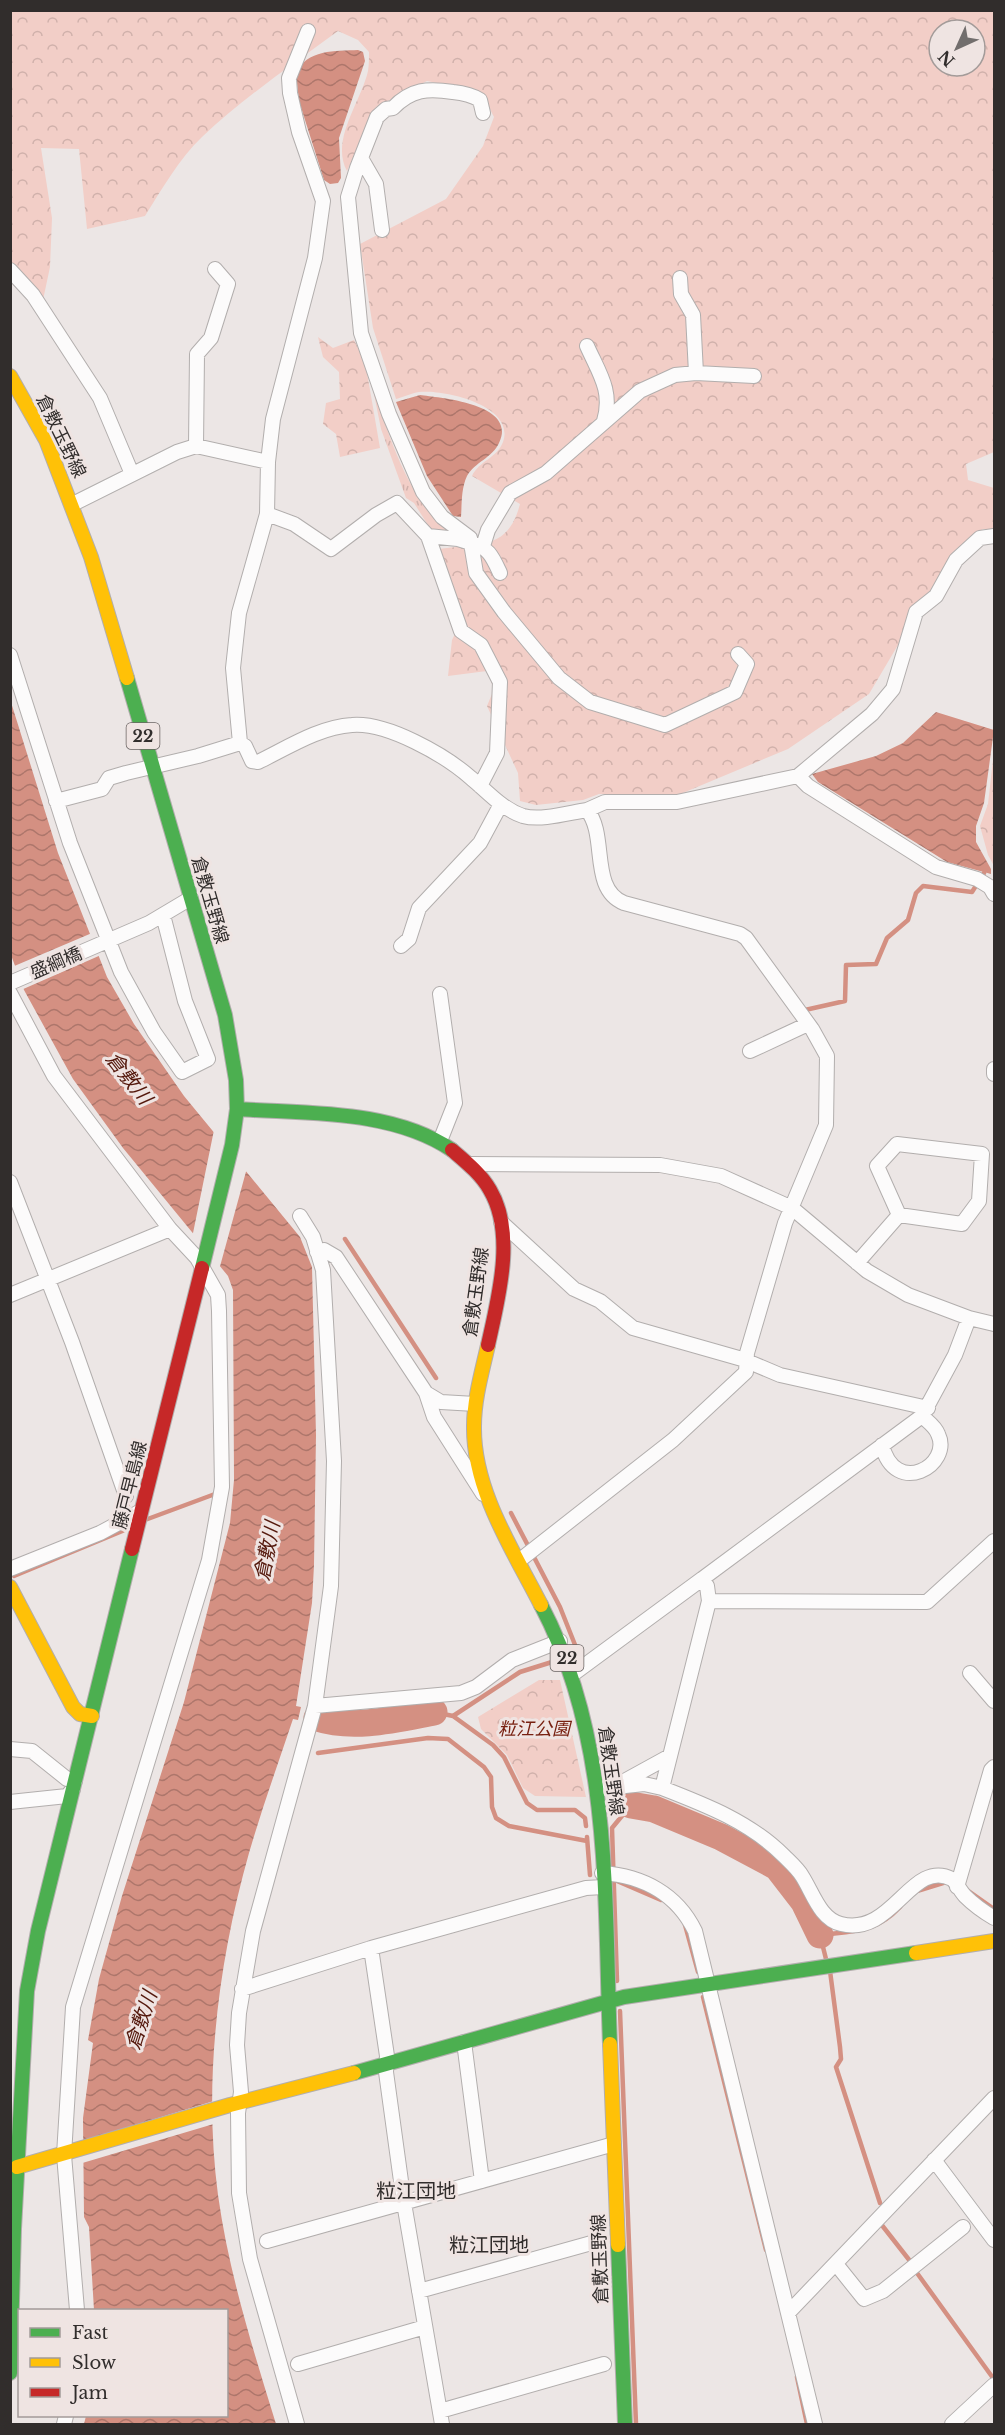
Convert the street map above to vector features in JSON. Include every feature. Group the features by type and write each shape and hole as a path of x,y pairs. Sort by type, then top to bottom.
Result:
{"main road":[{"name":"倉敷玉野線","path":"10,376 46,440 73,504 101,590 225,1016 236,1080 237,1109 384,1123 440,1141 470,1164 493,1194 501,1222 502,1267 475,1404 474,1435 477,1458 498,1516 527,1555 560,1641 580,1669 609,1877 607,2002 624,2424"},
{"name":"藤戸早島線","path":"10,2373 14,2167 27,1991 38,1931 232,1145 237,1109"},
{"path":"10,1587 73,1707 80,1714 92,1716"},
{"path":"14,2167 31,2165 235,2104 607,2002 707,1983 994,1941"}],"street":[{"path":"240,743 232,668 239,614 267,514 268,462 273,419 315,258 323,201 299,132 290,93 289,78 308,31"},
{"path":"483,113 480,100 475,96 432,89 411,93 377,117 348,197 361,333 386,405 423,492 442,517 492,555 500,573"},
{"path":"362,158 376,184 382,230"},
{"path":"323,201 348,197"},
{"path":"196,446 197,354 211,338 228,284 215,269"},
{"path":"10,270 33,295 100,398 132,474"},
{"path":"680,278 681,294 693,315 696,373"},
{"path":"587,346 607,393 609,403 603,423"},
{"path":"738,654 747,664 735,692 665,725 590,702 559,678 504,612 476,573 477,544 510,493 546,473 640,391 675,375 696,373 754,376"},
{"path":"73,504 132,474 196,446 268,462"},
{"path":"267,514 294,524 331,549 376,514 397,503 428,536 461,631 481,645 500,682 497,753 480,786"},
{"path":"428,536 458,539 477,544"},
{"path":"56,801 102,789 109,778 240,743 245,746 252,761 258,762 320,732 349,725 366,724 408,740 446,759 501,804 523,816 537,817 587,810 605,802 677,802 798,776 872,714 893,689 916,612 936,596 956,560 980,538 994,536"},
{"path":"10,655 56,801 105,942 154,1032 182,1072 208,1059 185,1001 164,915"},
{"path":"798,776 808,786 936,867 980,880 994,894"},
{"path":"402,946 409,939 419,908 480,843 501,804"},
{"path":"527,1555 692,1424 746,1372 747,1353 785,1223 826,1125 827,1056 804,1026 750,942 740,933 618,901 605,883 595,826 587,810"},
{"name":"盛綱橋","path":"11,983 164,915 191,898"},
{"path":"10,993 54,1076 170,1229 203,1263 218,1295 219,1311 222,1487 209,1560 192,1624 73,2007 69,2153 77,2309"},
{"path":"440,994 455,1103 440,1141"},
{"path":"750,1051 804,1026"},
{"path":"994,1069 994,1074"},
{"path":"897,1144 982,1154 979,1201 962,1224 899,1215 877,1166 897,1144"},
{"path":"470,1164 660,1165 721,1176 792,1208 857,1263 908,1295 969,1318 994,1323"},
{"path":"10,1182 126,1496"},
{"path":"857,1263 899,1215"},
{"path":"297,2424 250,2259 239,2193 235,2104 242,1989 268,1869 315,1706 330,1586 334,1461 322,1270 313,1237 300,1216"},
{"path":"501,1222 574,1289 600,1301 633,1329 748,1361 780,1375 925,1412 940,1440 938,1454 929,1466 911,1474 898,1471 888,1461 882,1445"},
{"path":"10,1295 170,1229"},
{"path":"317,1252 324,1250 336,1257 426,1393 434,1418 465,1469 498,1516"},
{"path":"580,1669 704,1582 925,1412 955,1355 969,1318"},
{"path":"426,1393 441,1402 475,1404"},
{"path":"10,1569 100,1533 141,1513"},
{"path":"709,1601 927,1602 994,1541"},
{"path":"662,1788 666,1757 709,1601 704,1582"},
{"path":"315,1706 462,1693 476,1687 512,1660 560,1641"},
{"path":"970,1673 994,1701"},
{"path":"10,1749 32,1751 74,1785 67,1796 10,1802"},
{"path":"615,1787 666,1757"},
{"path":"957,1887 991,1770 994,1767"},
{"path":"597,1789 644,1784 662,1788 744,1824 764,1837 801,1874 826,1917 841,1924 857,1925 877,1920 916,1883 927,1878 943,1877 954,1880 967,1899 994,1918"},
{"path":"242,1989 371,1948 586,1888 609,1877 667,1895 686,1912 694,1931 814,2424"},
{"path":"371,1948 404,2203 441,2417 604,2364"},
{"path":"464,2042 482,2181"},
{"path":"788,2313 994,2098"},
{"path":"267,2241 614,2144"},
{"path":"934,2160 994,2240"},
{"path":"836,2264 864,2300 883,2291 963,2227"},
{"path":"420,2291 595,2242"},
{"path":"298,2364 426,2327"},
{"path":"952,2424 994,2385"}],"green space":[{"path":"10,11 994,11 994,452 966,464 968,480 994,488 994,529 983,529 953,552 869,694 788,749 678,795 599,794 583,800 536,805 520,801 518,773 487,706 494,689 487,671 448,676 452,640 464,616 439,549 491,542 500,537 515,519 520,504 472,476 503,442 504,429 499,418 475,402 444,393 419,392 396,399 373,328 360,244 446,199 483,146 494,117 481,92 427,81 376,107 347,171 342,147 344,134 368,71 369,52 358,40 338,31 251,95 202,137 178,165 145,216 87,229 79,149 41,148 52,218 50,267 43,300 11,264"},
{"path":"318,337 333,348 354,340 365,361 380,448 340,457 336,434 323,424 326,403 340,399 339,372 323,357"},
{"path":"371,379 392,442 411,485 423,504 454,534 433,533 414,503 406,498 381,429"},
{"path":"994,751 994,866 988,855 980,826 988,804"},
{"name":"粒江公園","path":"539,1680 560,1680 586,1797 535,1796 523,1788 507,1755 481,1729 478,1717"}],"water":[{"path":"358,50 363,52 365,61 339,138 341,178 338,183 330,184 324,180 299,101 296,74 307,60 314,56 331,51"},
{"path":"420,395 460,401 488,411 498,419 502,430 496,448 467,476 461,517 453,516 427,476 396,402"},
{"name":"倉敷川","path":"10,699 58,853 107,977 134,1024 184,1096 300,1237 312,1267 316,1435 314,1565 312,1603 296,1706 301,1707 298,1720 293,1719 270,1786 238,1894 222,1979 213,2066 214,2152 218,2195 228,2254 276,2424 84,2424 86,2417 228,2417 228,2309 94,2309 89,2227 84,2217 83,2118 93,2043 88,2040 99,1979 122,1896 184,1702 230,1523 234,1480 233,1290 228,1276 123,1148 73,1079 24,990 11,955"},
{"path":"936,712 994,730 984,803 976,826 976,842 991,869 991,874 947,862 818,782 812,774 876,756 903,743"}],"pier":[{"path":"92,933 101,955 21,990 12,967"},
{"path":"214,1130 247,1168 219,1270 192,1238"},
{"path":"217,2100 217,2123 79,2164 79,2142"}],"waterway":[{"path":"805,1010 845,1001 846,965 876,964 887,938 908,920 916,893 923,886 972,892 984,873"},
{"path":"345,1239 436,1378"},
{"path":"145,1520 215,1494"},
{"path":"125,1498 129,1510"},
{"path":"511,1513 560,1607 583,1665"},
{"path":"14,1576 132,1527"},
{"path":"453,1716 520,1672 552,1662"},
{"path":"434,1712 453,1716 493,1745 504,1757 527,1803 537,1810 575,1810 585,1818 586,1826"},
{"path":"317,1718 361,1723 434,1712"},
{"path":"318,1753 428,1738 448,1739 484,1767 491,1777 492,1807 496,1818 509,1826 587,1841"},
{"path":"654,1809 656,1798"},
{"path":"610,1805 631,1805"},
{"path":"617,1981 612,1828 631,1805"},
{"path":"631,1805 654,1809 721,1837 777,1867 804,1902 820,1935"},
{"path":"587,1837 590,1875"},
{"path":"617,1881 661,1900"},
{"path":"917,1891 943,1883"},
{"path":"967,1890 994,1909"},
{"path":"827,1963 820,1935 873,1926 891,1916 900,1907"},
{"path":"685,1925 698,1972"},
{"path":"830,1971 841,2059 836,2067 880,2203"},
{"path":"703,1997 766,2250"},
{"path":"620,2011 636,2424"},
{"path":"882,2221 881,2224 910,2261"},
{"path":"917,2273 993,2378"},
{"path":"797,2377 807,2424"}],"traffic: fast":[{"path":"127,678 225,1015 236,1080 237,1109 320,1113 376,1120 403,1127 452,1150"},
{"path":"202,1268 232,1145 237,1109"},
{"path":"10,2373 14,2229 27,1991 38,1931 132,1549"},
{"path":"541,1605 564,1657 581,1710 592,1764 600,1819 604,1875 610,2044"},
{"path":"354,2073 624,1997 916,1953"},
{"path":"618,2245 625,2424"}],"traffic: slow":[{"path":"10,376 46,440 91,557 127,678"},
{"path":"488,1345 475,1406 475,1450 487,1496 507,1541 541,1605"},
{"path":"10,1587 73,1707 80,1714 92,1716"},
{"path":"916,1953 994,1941"},
{"path":"610,2044 618,2245"},
{"path":"17,2167 230,2105 354,2073"}],"traffic: jam":[{"path":"452,1150 473,1168 490,1190 498,1207 502,1226 503,1267 488,1345"},
{"path":"132,1549 202,1268"}],"district":[{"name":"粒江団地","path":"416,2191"},
{"name":"粒江団地","path":"489,2245"}]}
